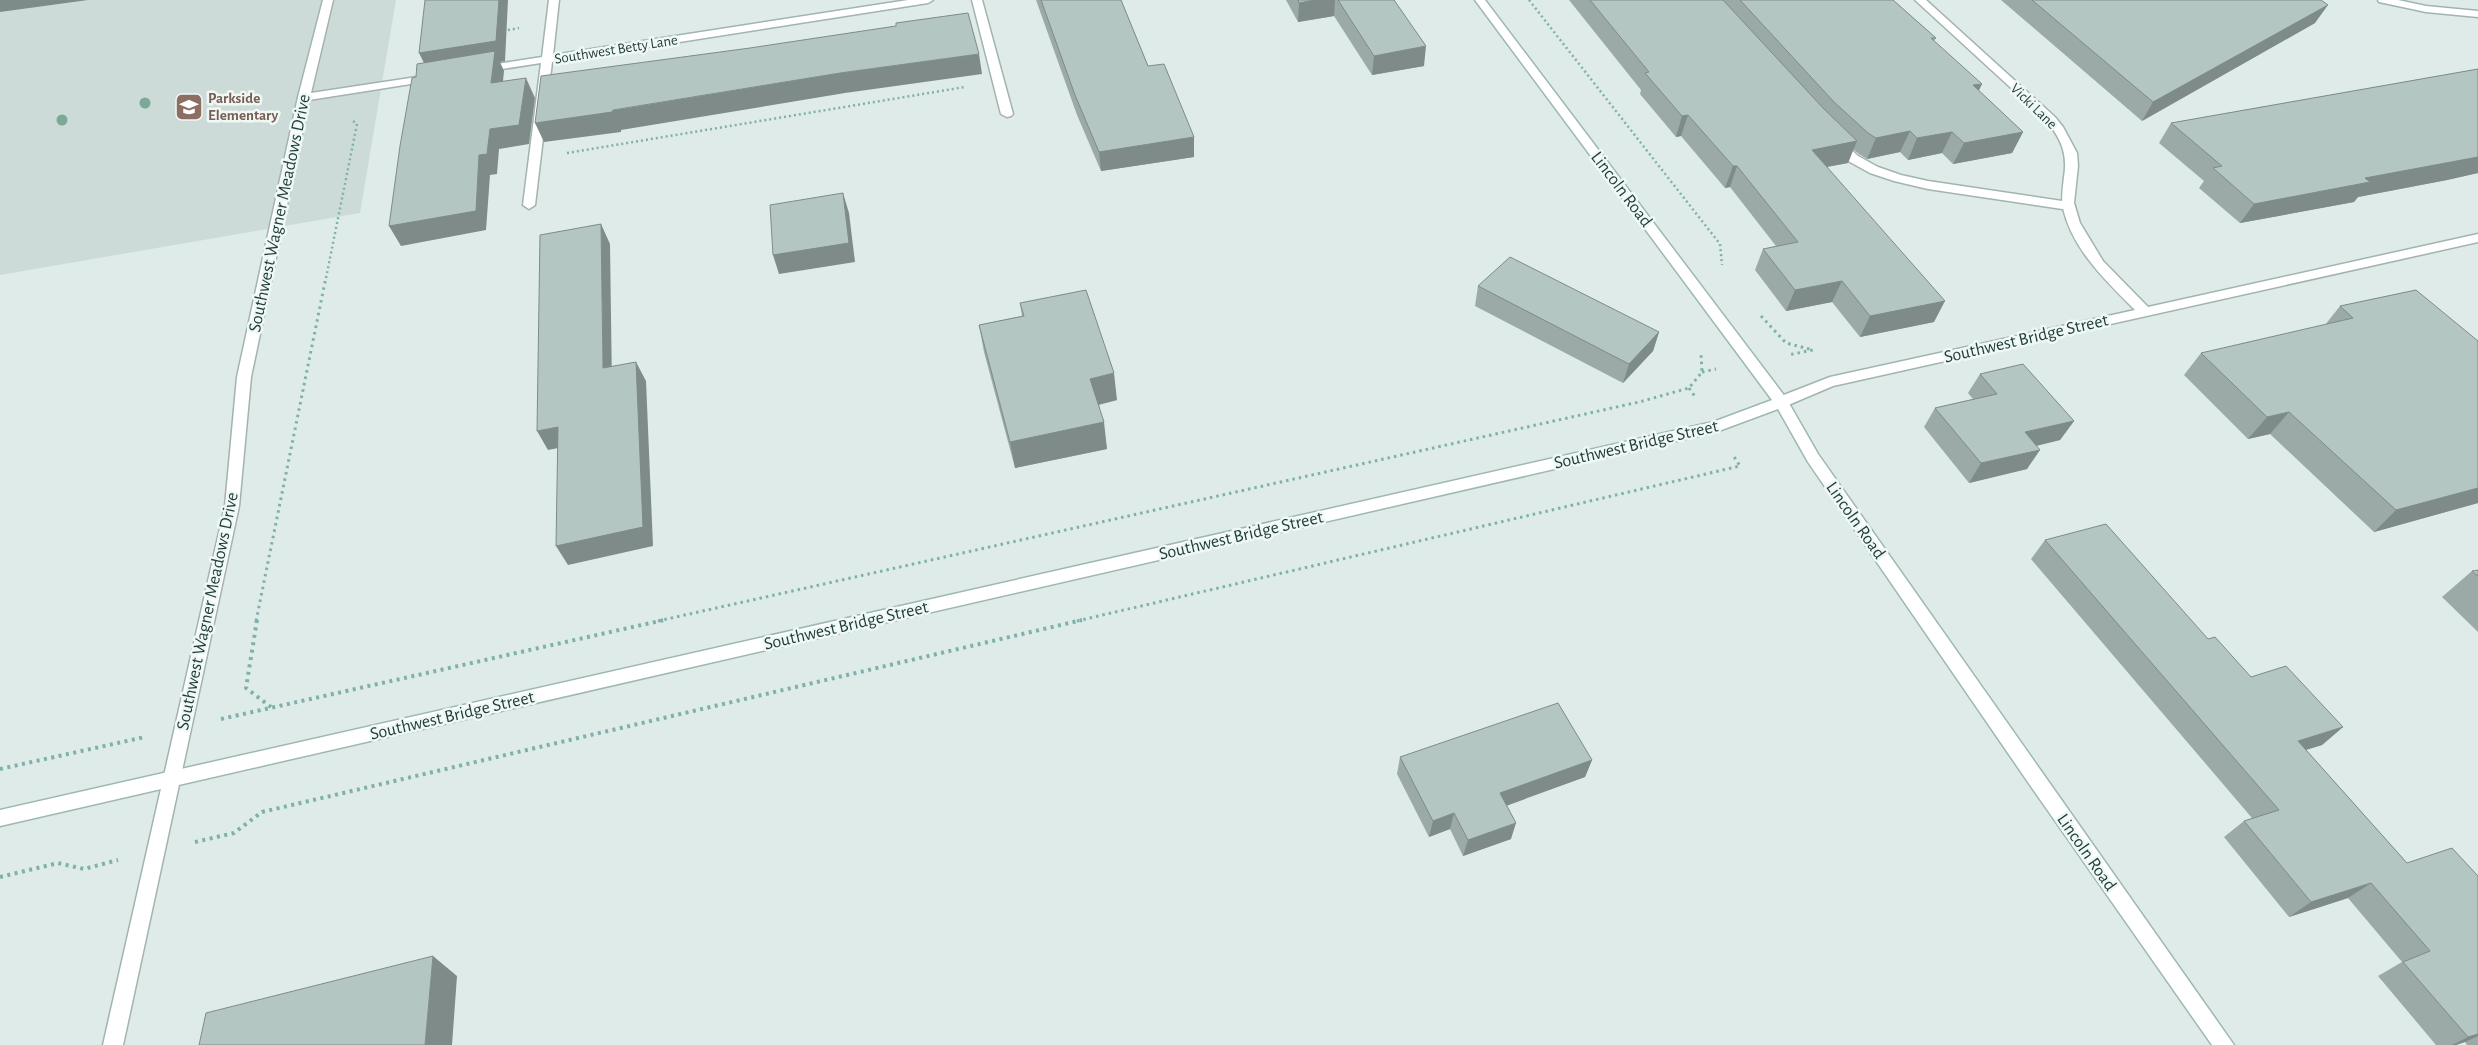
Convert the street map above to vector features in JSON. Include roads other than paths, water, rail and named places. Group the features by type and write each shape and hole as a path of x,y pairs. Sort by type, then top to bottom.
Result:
{"street":[{"name":"Southwest Wagner Meadows Drive","path":"113,1045 232,506 244,377 304,97 328,0"},
{"name":"Southwest Betty Lane","path":"470,71 928,0"},
{"path":"977,0 1007,114"},
{"name":"Lincoln Road","path":"1480,0 1781,402 1818,466 2038,783 2224,1045"},
{"name":"Vicki Lane","path":"1920,0 2051,119 2066,139 2073,163 2069,206 2077,232 2103,270 2144,311"},
{"path":"2383,0 2426,9 2478,14"},
{"path":"529,205 548,59 553,2"},
{"path":"304,97 441,76"},
{"path":"1827,132 1854,159 1874,170 1928,185 2069,206"},
{"name":"Southwest Bridge Street","path":"0,818 1716,426 1830,382 2144,311 2475,242"}],"place":[{"name":"Parkside Elementary","path":"189,107"}]}
